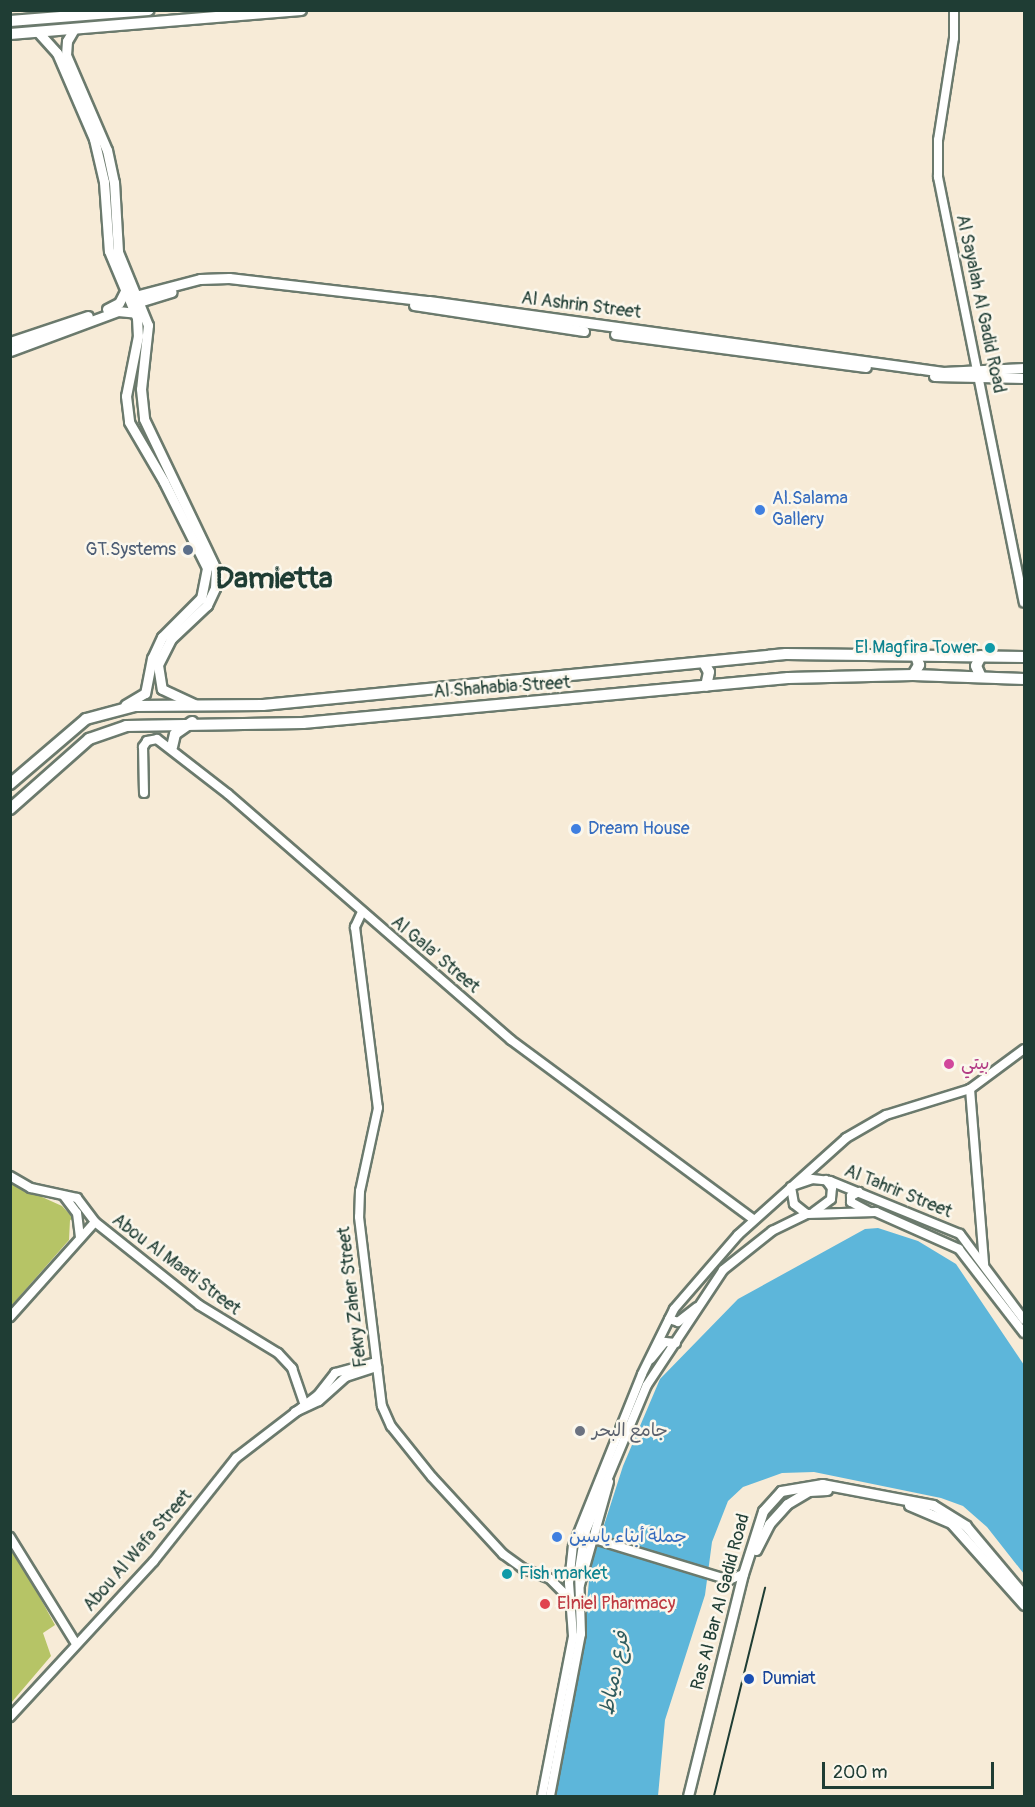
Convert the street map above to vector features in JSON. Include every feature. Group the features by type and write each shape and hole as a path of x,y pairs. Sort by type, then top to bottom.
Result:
{"highway":[{"path":"10,21 149,10"},
{"path":"10,34 301,10"},
{"path":"913,675 919,665 915,653"},
{"name":"Al Shahabia Street","path":"10,784 89,717 117,709 196,705 263,705 786,654 915,653 1024,657"},
{"path":"981,656 976,666 981,677"},
{"path":"705,663 709,672 706,686"},
{"name":"Al Shahabia Street","path":"10,808 78,748 113,728 192,722 266,724 788,678 913,675 1024,680"},
{"path":"517,682 514,693 520,703"},
{"path":"263,705 257,717 266,724"},
{"path":"239,706 246,714 241,724"},
{"path":"172,747 175,734 192,722"},
{"path":"60,741 78,748"}],"main road":[{"path":"61,53 74,29"},
{"path":"38,32 61,53 102,137 118,252 148,333 141,402 146,425 212,556 216,575 204,610 164,649 158,665 158,683 162,689 196,705"},
{"path":"111,199 109,251 136,313 138,336 126,401 129,422 202,553 207,573 198,604 157,645 143,696 117,709"},
{"name":"Al Ashrin Street","path":"137,299 195,286 230,283 734,345 948,379 979,374 1021,373"},
{"path":"10,342 113,307 125,291"},
{"path":"10,351 118,311 136,313"},
{"path":"126,401 132,407 141,402"},
{"path":"129,422 146,425"},
{"path":"147,683 153,687 158,683"},
{"name":"Ras Al Bar Al Gadid Road","path":"688,1797 742,1574 767,1503 793,1487 816,1484 848,1487 933,1505 966,1526 1024,1605"},
{"path":"793,1487 797,1496"},
{"name":"Ras Al Bar Al Gadid Road","path":"694,1797 748,1576 762,1537 778,1513 797,1496 815,1490 843,1492 932,1512 959,1530 1014,1589 1024,1595"},
{"path":"767,1503 775,1505 778,1513"}],"street":[{"name":"Al Sayalah Al Gadid Road","path":"954,10 954,38 938,140 938,177 1024,602"},
{"path":"144,793 145,743 158,739 172,747"},
{"name":"Al Gala' Street","path":"172,747 518,1047 754,1220"},
{"name":"Fekry Zaher Street","path":"362,912 355,927 378,1108 361,1186 359,1218 376,1364 386,1418 435,1481 509,1560 550,1579 571,1602"},
{"path":"542,1797 573,1636 570,1564 578,1530 647,1362 669,1319 698,1278 754,1220 865,1125 970,1089 1024,1049"},
{"path":"970,1089 984,1264"},
{"name":"Abou Al Maati Street","path":"10,1176 27,1186 79,1200 95,1222 208,1311 281,1355 292,1368 304,1402"},
{"name":"Al Tahrir Street","path":"791,1187 812,1179 826,1180 861,1192 960,1234 1024,1320"},
{"path":"550,1797 581,1634 579,1587 585,1533 647,1385 676,1343 712,1283 735,1259 772,1231 810,1214 831,1199 832,1188 826,1180"},
{"path":"791,1187 794,1204 810,1214"},
{"path":"861,1192 853,1194 851,1202 868,1211"},
{"path":"64,1196 78,1216 80,1240"},
{"name":"Al Tahrir Street","path":"810,1214 868,1211 953,1244 1024,1333"},
{"path":"10,1317 95,1222"},
{"path":"669,1319 678,1322 697,1306"},
{"path":"647,1362 665,1342 676,1343"},
{"name":"Abou Al Wafa Street","path":"10,1717 154,1561 228,1466 304,1402 318,1395 338,1371 376,1364"},
{"name":"Abou Al Wafa Street","path":"293,1412 319,1401 346,1377 376,1364"},
{"path":"579,1587 591,1540 607,1494 609,1475"},
{"path":"10,1537 76,1644"},
{"path":"591,1540 708,1576 731,1585 737,1593"},
{"path":"708,1576 733,1580 742,1574"}],"green space":[{"path":"11,1183 62,1206 74,1219 70,1220 69,1240 11,1306"},
{"path":"10,1543 55,1625 43,1633 51,1656 11,1703"}],"water":[{"name":"فرع دمياط","path":"878,1228 918,1241 956,1264 1024,1365 1024,1574 987,1527 963,1506 941,1498 814,1472 782,1473 743,1487 728,1501 712,1542 705,1595 665,1720 658,1796 556,1796 583,1647 590,1569 623,1466 660,1379 738,1299 865,1229"}],"railway":[{"path":"714,1796 765,1588"}],"place":[{"name":"Al.Salama Gallery","path":"760,510"},
{"name":"GT.Systems","path":"188,550"},
{"name":"El Magfira Tower","path":"990,648"},
{"name":"Dream House","path":"576,829"},
{"name":"بيتي","path":"949,1064"},
{"name":"جامع البحر","path":"580,1431"},
{"name":"جملة أبناء ياسين","path":"557,1537"},
{"name":"Fish market","path":"507,1574"},
{"name":"Elniel Pharmacy","path":"545,1604"},
{"name":"Dumiat","path":"749,1679"}],"district":[{"name":"Damietta","path":"274,579"}]}
